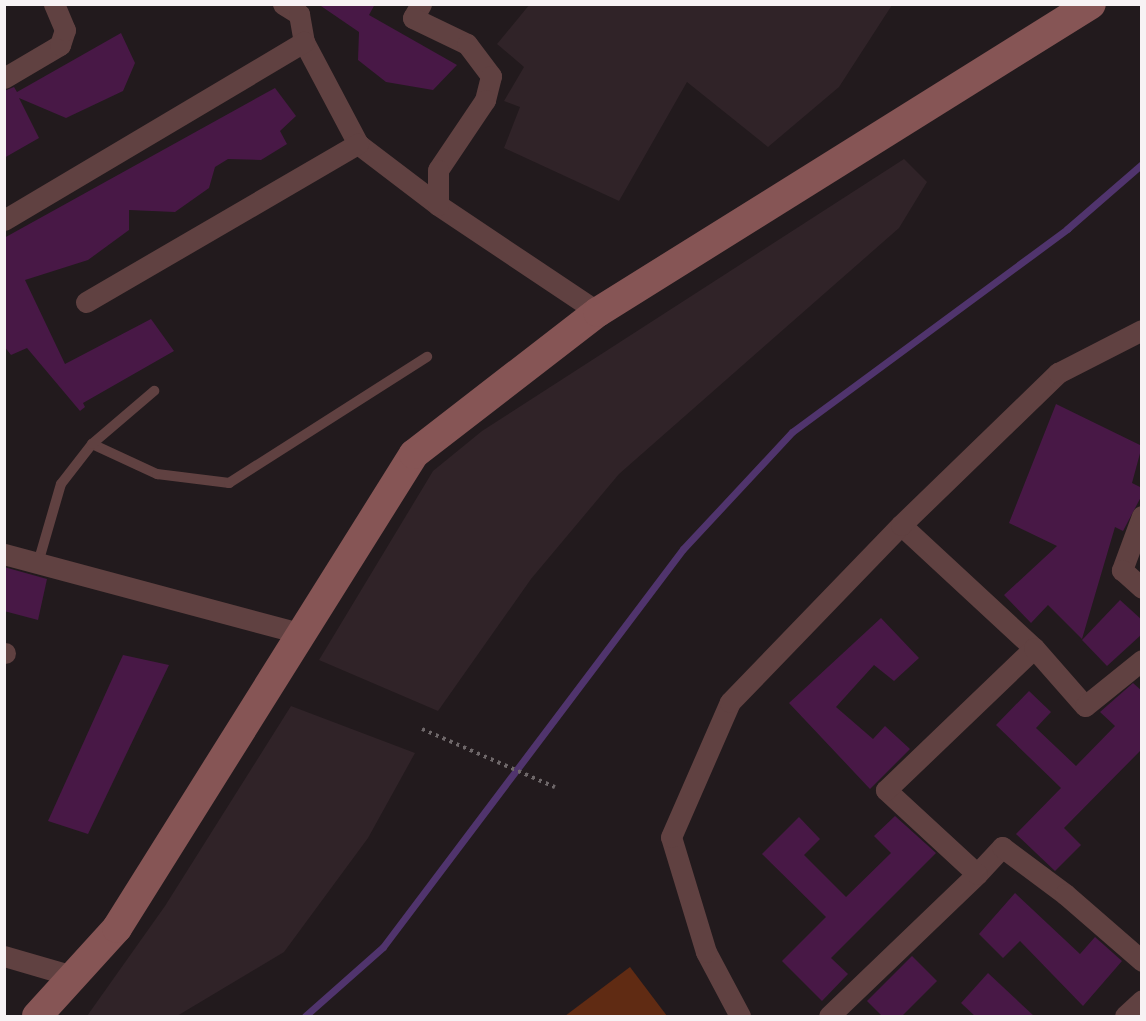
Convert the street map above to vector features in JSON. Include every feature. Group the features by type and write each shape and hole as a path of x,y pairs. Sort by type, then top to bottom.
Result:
{"main road":[{"path":"37,1017 117,928 414,454 598,312 1091,4"}],"street":[{"path":"4,78 60,45 65,30 54,4"},
{"path":"421,4 413,18 467,44 491,76 485,100 438,170 438,205"},
{"path":"296,8 304,42 358,144 438,205 598,312"},
{"path":"4,220 304,42"},
{"path":"86,302 358,144"},
{"path":"740,1017 705,952 671,837 730,702 901,525 1058,373 1142,330"},
{"path":"1142,516 1122,570 1142,588"},
{"path":"901,525 1034,648 1085,706 1142,660"},
{"path":"4,554 302,634"},
{"path":"977,874 886,790 1034,648"},
{"path":"829,1017 1002,847 1065,894 1142,961"},
{"path":"4,956 73,976"},
{"path":"1125,1017 1142,1000"}],"lane":[{"path":"92,444 157,474 229,483 427,357"},
{"path":"39,563 60,484 92,444 154,391"}],"path":[{"path":"422,729 555,787"}],"shaded area":[{"path":"530,4 892,5 839,87 768,147 687,82 619,201 504,148 520,107 504,101 524,67 497,44"},
{"path":"904,159 927,182 899,228 619,474 531,579 438,711 319,660 433,471 482,431"},
{"path":"291,706 415,753 368,838 284,952 177,1016 87,1016 165,906"},
{"path":"630,967 667,1016 565,1016"}],"building":[{"path":"318,4 375,4 369,15 457,65 433,90 386,82 358,60 359,32"},
{"path":"121,33 135,63 123,91 66,118 19,98 39,138 4,158 4,91 14,87 17,92"},
{"path":"275,88 296,116 280,131 287,144 261,160 228,159 215,167 209,188 175,212 129,210 129,230 88,260 25,280 65,364 151,319 174,351 83,403 85,407 80,411 27,348 11,355 4,346 4,238"},
{"path":"1056,404 1142,446 1132,483 1142,488 1142,495 1123,531 1115,527 1082,639 1048,605 1031,623 1004,595 1057,546 1009,523"},
{"path":"4,567 47,579 38,620 4,611"},
{"path":"1120,600 1142,620 1142,634 1107,666 1082,640"},
{"path":"881,618 919,658 894,681 874,665 836,707 873,739 885,726 910,749 870,789 789,703"},
{"path":"123,655 169,665 88,834 48,821"},
{"path":"1133,683 1142,691 1142,749 1064,828 1081,845 1055,871 1016,834 1061,788 996,725 1029,691 1051,712 1036,728 1076,766 1115,726 1100,712"},
{"path":"895,816 936,853 831,958 848,974 822,1001 782,961 826,917 762,854 799,817 820,839 804,855 846,897 891,853 874,836"},
{"path":"1015,893 1080,954 1095,937 1122,961 1083,1006 1020,941 1003,958 979,934"},
{"path":"912,956 937,981 901,1017 883,1017 867,1001"},
{"path":"988,973 1035,1017 976,1017 961,1003"}],"waterway":[{"path":"305,1016 383,947 683,549 792,432 1067,229 1142,164"}]}
